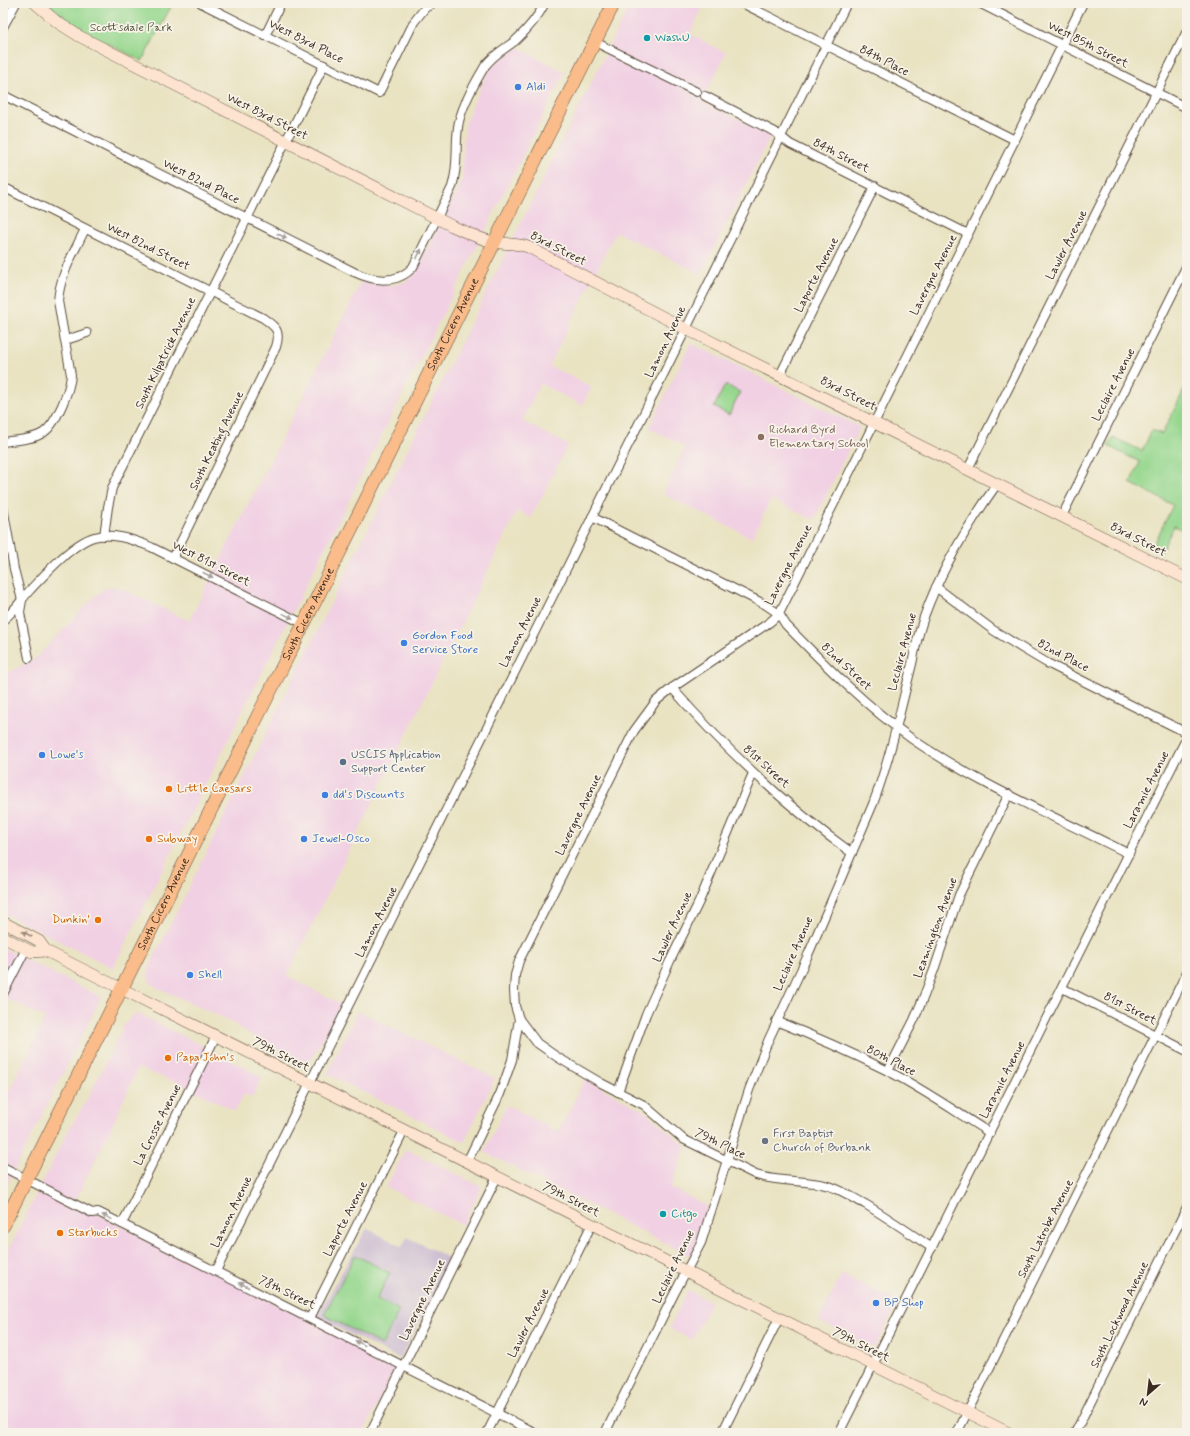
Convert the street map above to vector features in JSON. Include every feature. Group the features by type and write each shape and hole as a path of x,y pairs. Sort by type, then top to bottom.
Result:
{"main road":[{"name":"South Cicero Avenue","path":"3,1226 614,3"}],"street":[{"path":"3,27 16,3"},
{"name":"West 83rd Street","path":"35,3 57,22 79,36 437,219 480,239 495,242"},
{"name":"West 83rd Place","path":"201,3 378,93 414,22 425,8 433,3"},
{"path":"265,36 281,3"},
{"path":"437,219 452,187 456,174 458,127 461,115 478,78 494,56 524,32 534,21 545,3"},
{"name":"84th Place","path":"742,3 1015,140"},
{"name":"Lamon Avenue","path":"216,1271 847,3"},
{"name":"West 85th Street","path":"979,3 1187,108"},
{"name":"Lavergne Avenue","path":"467,1162 507,1077 512,1060 519,1019 515,1006 515,975 520,961 634,731 656,701 672,688 770,622 779,614 1083,3"},
{"name":"Lawler Avenue","path":"968,469 1187,31"},
{"path":"595,42 697,92"},
{"name":"South Kilpatrick Avenue","path":"104,536 112,488 324,65"},
{"name":"West 82nd Place","path":"3,94 366,278 375,280 392,278 408,273 413,267 437,219"},
{"name":"84th Street","path":"705,96 775,132 790,144 968,234"},
{"name":"Laporte Avenue","path":"780,375 875,186"},
{"name":"West 82nd Street","path":"3,187 262,318 276,329 278,334"},
{"path":"3,442 42,434 47,430 53,422 70,383 71,375 66,340 58,301 59,289 63,275 86,229"},
{"name":"83rd Street","path":"495,242 512,243 528,247 686,328 1187,579"},
{"name":"Leclaire Avenue","path":"1062,516 1187,265"},
{"path":"66,340 87,332"},
{"name":"South Keating Avenue","path":"173,558 273,354 278,340 278,334"},
{"name":"Leclaire Avenue","path":"604,1433 701,1243 749,1090 776,1021 808,955 880,786 897,727 924,618 936,587 947,563 997,484"},
{"path":"3,507 7,548 22,600 20,612 29,658"},
{"name":"82nd Street","path":"592,517 766,605 779,614 786,625 847,686 897,727 935,754 981,780 1129,854"},
{"path":"3,620 12,612 30,590 71,551 85,540 104,536"},
{"name":"West 81st Street","path":"104,536 139,542 304,624"},
{"name":"82nd Place","path":"936,587 989,626 1025,650 1187,733"},
{"name":"81st Street","path":"672,688 703,724 753,773 811,824 852,854"},
{"name":"Laramie Avenue","path":"839,1433 1187,737"},
{"name":"Lawler Avenue","path":"618,1092 646,1014 698,902 753,773"},
{"name":"Leamington Avenue","path":"888,1072 914,1020 959,895 1009,794"},
{"path":"3,922 39,941 46,951"},
{"path":"3,937 32,952 46,951"},
{"path":"3,994 26,948"},
{"name":"79th Street","path":"46,951 1008,1433"},
{"name":"South Latrobe Avenue","path":"957,1433 1187,972"},
{"name":"81st Street","path":"1062,988 1187,1051"},
{"name":"79th Place","path":"519,1019 530,1036 545,1049 582,1072 649,1109 684,1139 756,1175 768,1179 792,1182 809,1182 834,1188 885,1217 932,1248"},
{"name":"80th Place","path":"776,1021 822,1040 888,1072 990,1133"},
{"name":"La Crosse Avenue","path":"122,1224 216,1036"},
{"name":"Laporte Avenue","path":"310,1318 404,1131"},
{"name":"78th Street","path":"3,1168 92,1213 98,1212 536,1433"},
{"name":"Lavergne Avenue","path":"370,1433 497,1177"},
{"name":"South Lockwood Avenue","path":"1075,1433 1187,1207"},
{"name":"Lawler Avenue","path":"487,1433 592,1224"},
{"path":"722,1433 779,1318"}],"shaded area":[{"path":"631,3 705,3 690,34 726,53 702,101 771,135 701,274 616,232 549,366 592,387 582,405 540,384 522,421 568,445 531,518 517,511 287,976 343,1005 308,1064 251,1035 226,1019 158,988 151,983 148,977 149,969"},
{"path":"517,47 565,72 113,968 3,913 3,676 37,657 96,595 105,588 116,587 125,590 189,621 361,282 390,286 405,282 414,275 462,180 464,133 466,122 487,73 502,57"},
{"name":"Richard Byrd Elementary School","path":"691,343 860,427 814,520 771,499 752,538 663,494 685,447 649,428"},
{"path":"3,948 101,997 3,1193 3,1103 45,1018 3,997"},
{"path":"358,1011 495,1078 464,1142 327,1074"},
{"path":"139,1014 262,1077 252,1097 244,1094 235,1111 181,1084 138,1068 112,1126 74,1203 398,1364 363,1433 3,1433 3,1261 69,1129 89,1096 123,1027 131,1016"},
{"path":"585,1079 644,1111 686,1146 671,1188 708,1206 692,1257 484,1152 507,1105 558,1132"},
{"path":"406,1149 482,1187 463,1225 386,1187"},
{"path":"367,1228 402,1247 407,1237 451,1259 400,1359 316,1317"},
{"path":"842,1274 898,1302 875,1348 818,1321"},
{"path":"688,1290 711,1302 692,1340 669,1328"}],"green space":[{"name":"Scottsdale Park","path":"45,3 173,3 142,61 75,27 58,16"},
{"path":"1187,384 1187,532 1174,526 1161,552 1152,548 1173,505 1130,483 1140,462 1108,446 1113,437 1142,451 1152,430 1162,434"},
{"path":"725,385 740,392 729,415 714,407"},
{"path":"355,1255 390,1273 377,1299 399,1310 382,1345 324,1315"}],"place":[{"name":"WashU","path":"647,38"},
{"name":"Aldi","path":"518,87"},
{"name":"Richard Byrd Elementary School","path":"761,437"},
{"name":"Gordon Food Service Store","path":"404,643"},
{"name":"Lowe's","path":"42,755"},
{"name":"USCIS Application Support Center","path":"343,762"},
{"name":"Little Caesars","path":"169,789"},
{"name":"dd's Discounts","path":"325,795"},
{"name":"Subway","path":"149,839"},
{"name":"Jewel-Osco","path":"304,839"},
{"name":"Dunkin'","path":"98,920"},
{"name":"Shell","path":"190,975"},
{"name":"Papa John's","path":"168,1058"},
{"name":"First Baptist Church of Burbank","path":"765,1141"},
{"name":"Citgo","path":"663,1214"},
{"name":"Starbucks","path":"60,1233"},
{"name":"BP Shop","path":"876,1303"}]}
